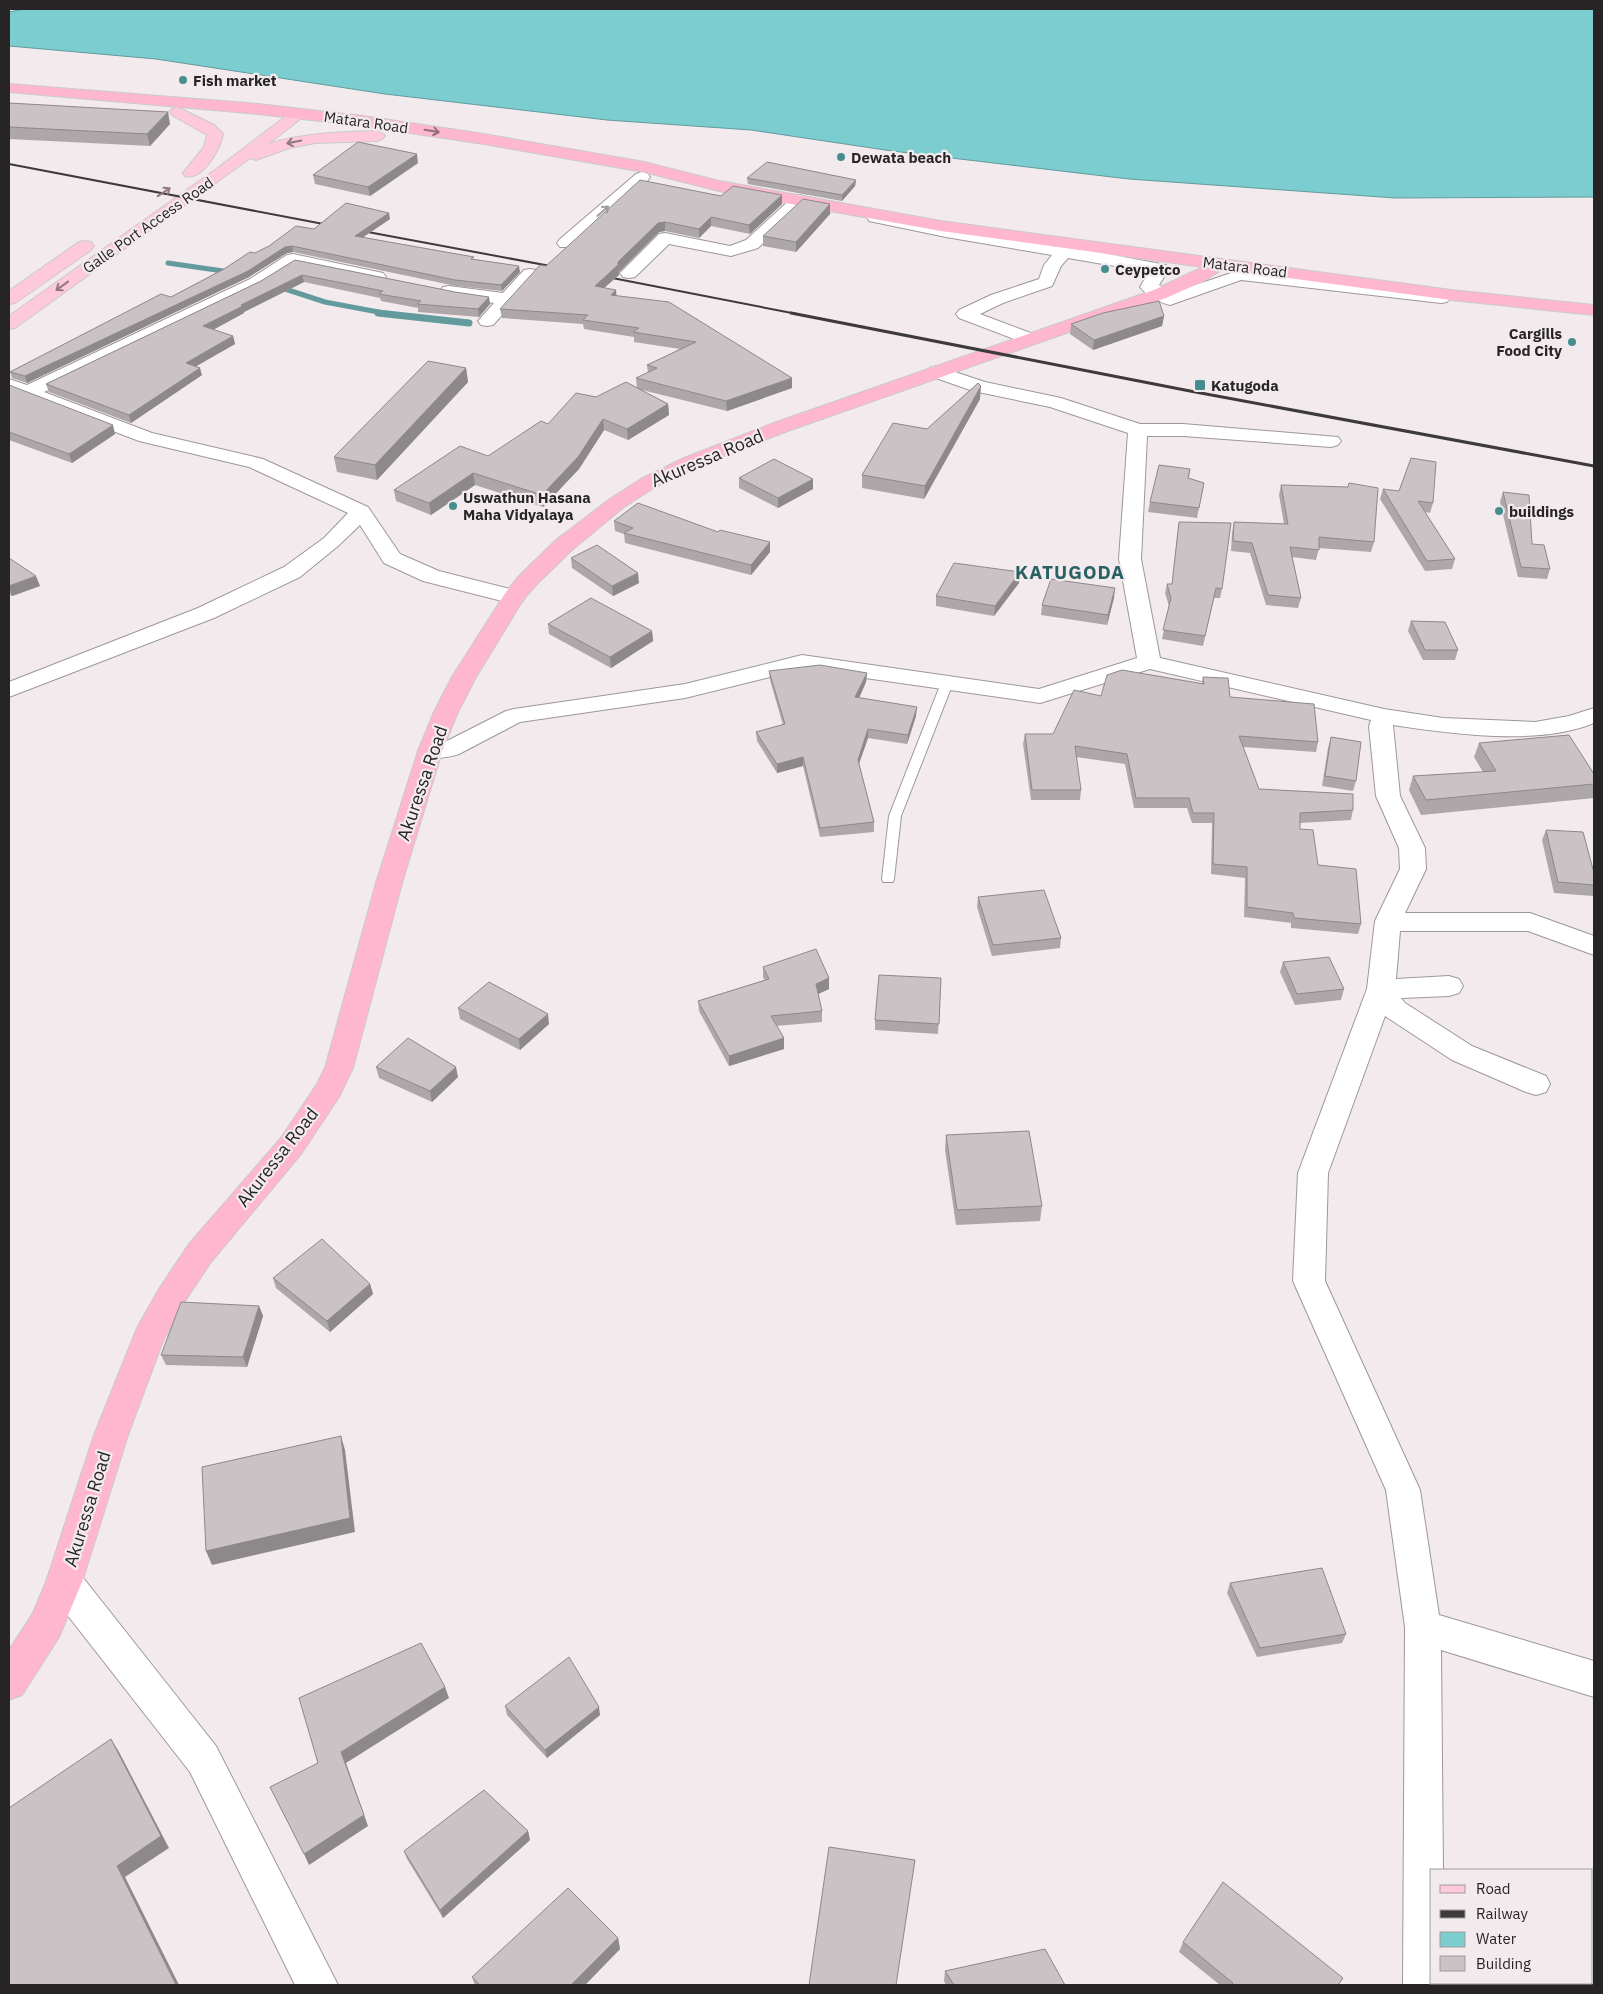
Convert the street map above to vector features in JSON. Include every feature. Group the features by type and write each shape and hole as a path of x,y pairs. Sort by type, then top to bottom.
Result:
{"highway":[{"name":"Matara Road","path":"9,88 282,117 377,136 677,183 719,186"},
{"name":"Matara Road","path":"9,100 177,112 363,121 644,167 719,186 941,226 1450,295 1594,310"},
{"name":"Akuressa Road","path":"9,1682 46,1625 64,1582 111,1435 148,1338 170,1298 200,1253 291,1146 329,1089 339,1068 389,883 430,751 464,677 514,597 528,580 564,544 617,503 648,483 691,462 937,372 1160,294 1222,264"}],"main road":[{"path":"177,112 209,128 215,134 212,148 191,173"},
{"name":"Galle Port Access Road","path":"9,324 221,173 282,117"},
{"name":"Galle Port Access Road","path":"176,184 282,117"},
{"path":"221,173 260,153 288,143 303,140 377,136"},
{"name":"Galle Port Access Road","path":"9,299 97,238"}],"street":[{"path":"566,243 642,177"},
{"path":"628,273 665,238 731,251 752,244 799,200 939,232 1065,251 1160,269 1149,287 1170,300 1240,275 1444,298 1450,295"},
{"path":"1030,339 965,314 997,299 1046,282 1054,265 1065,251"},
{"path":"30,391 256,282 293,259 398,281"},
{"path":"488,321 530,274"},
{"path":"437,289 506,299"},
{"path":"937,372 980,387 1054,402 1138,430 1183,430 1330,441"},
{"path":"9,385 30,391 146,437 256,463 361,510 392,558 432,576 514,597"},
{"path":"1138,430 1130,559 1149,662"},
{"path":"9,690 206,613 292,572 331,542 361,510"},
{"path":"430,751 450,749 514,716 685,692 802,662 1040,696 1149,662 1384,716 1443,725 1536,729 1574,723 1594,716"},
{"path":"1384,716 1381,726 1388,796 1412,848 1413,869 1388,921 1380,988 1313,1173 1309,1281 1403,1490 1423,1627 1424,1985"},
{"path":"1388,921 1415,924 1530,922 1594,946"},
{"path":"1380,988 1450,986"},
{"path":"1380,988 1395,1010 1462,1053 1536,1084"},
{"path":"64,1582 202,1759 317,1985"},
{"path":"1423,1627 1594,1678"}],"lane":[{"path":"888,879 895,816 947,684"}],"water":[{"path":"24,9 1594,9 1594,197 1395,198 1129,179 892,151 751,130 607,120 385,94 156,59 9,46 9,12"}],"building":[{"path":"9,103 168,112 147,134 9,127"},
{"path":"358,142 417,154 368,187 313,175"},
{"path":"767,162 856,180 842,195 747,178"},
{"path":"640,180 721,196 733,186 782,195 749,225 711,217 699,229 665,222 658,223 595,286 616,290 611,295 669,302 792,378 726,401 636,378 657,368 647,365 696,342 633,332 639,328 583,320 588,315 500,309 540,265 546,266"},
{"path":"803,199 830,204 796,242 763,236"},
{"path":"346,203 389,213 355,236 474,257 471,259 519,266 501,285 455,280 292,246 285,247 248,271 25,376 10,372 161,294 171,297 224,269 250,252 255,253 269,246 296,226 314,229"},
{"path":"295,260 489,297 478,309 417,304 421,301 379,294 383,291 302,275 203,326 233,336 186,363 200,368 129,415 46,384 261,281"},
{"path":"1159,301 1164,316 1094,340 1071,324 1103,313"},
{"path":"428,361 466,368 375,465 334,457"},
{"path":"626,382 668,404 627,429 603,419 578,457 542,495 473,473 429,503 394,490 460,446 488,456 541,421 548,424 576,393 596,397"},
{"path":"978,383 981,386 925,486 862,475 893,423 927,429"},
{"path":"9,385 113,425 69,454 9,432"},
{"path":"1411,458 1436,462 1433,503 1418,501 1455,559 1427,561 1383,489 1399,491"},
{"path":"774,459 813,479 778,498 739,478"},
{"path":"1159,465 1190,469 1188,478 1204,483 1199,508 1150,502"},
{"path":"1349,483 1378,488 1374,542 1319,537 1319,550 1290,547 1301,598 1268,595 1252,543 1233,541 1234,522 1288,524 1281,485 1348,487"},
{"path":"1503,492 1529,495 1532,544 1544,545 1550,569 1521,567"},
{"path":"638,503 718,532 720,530 770,542 751,565 624,533 633,528 614,521"},
{"path":"1179,522 1231,523 1222,589 1216,588 1205,636 1163,630 1171,598 1167,584 1172,584"},
{"path":"597,545 638,573 612,586 571,558"},
{"path":"9,558 36,576 9,586"},
{"path":"954,563 1020,572 995,606 936,596"},
{"path":"1051,579 1115,588 1108,615 1042,605"},
{"path":"591,598 652,631 610,657 548,624"},
{"path":"1411,621 1445,622 1458,650 1425,650"},
{"path":"820,665 867,673 855,697 917,707 908,735 868,729 858,760 874,822 820,828 803,757 777,764 756,732 785,724 769,671"},
{"path":"1122,670 1204,684 1203,677 1228,678 1230,697 1314,704 1318,742 1239,736 1259,789 1353,794 1353,810 1300,813 1300,829 1313,830 1318,865 1356,869 1361,924 1294,918 1293,913 1247,907 1247,867 1213,864 1214,813 1193,813 1189,798 1136,798 1127,754 1075,746 1081,790 1032,790 1025,734 1053,734 1074,690 1101,696 1107,675"},
{"path":"1569,735 1594,774 1594,784 1426,800 1413,776 1496,771 1479,743"},
{"path":"1331,737 1361,742 1356,781 1325,776"},
{"path":"1546,830 1583,832 1594,873 1594,885 1558,882"},
{"path":"1044,890 1061,938 993,945 978,897"},
{"path":"816,949 829,978 816,984 822,1011 771,1016 784,1038 729,1056 698,1001 769,979 763,967"},
{"path":"1329,957 1344,989 1297,994 1283,962"},
{"path":"879,975 941,978 939,1024 875,1020"},
{"path":"489,982 548,1014 519,1039 458,1008"},
{"path":"408,1038 456,1067 430,1091 376,1067"},
{"path":"1029,1131 1042,1206 957,1210 946,1135"},
{"path":"322,1239 370,1284 327,1321 273,1278"},
{"path":"181,1302 259,1306 243,1357 161,1355"},
{"path":"341,1436 350,1518 206,1551 202,1467"},
{"path":"1322,1568 1346,1634 1260,1648 1230,1583"},
{"path":"421,1643 445,1687 341,1752 364,1815 304,1854 270,1787 318,1763 299,1698"},
{"path":"569,1657 599,1707 545,1750 505,1706"},
{"path":"111,1739 161,1836 117,1866 176,1985 9,1985 9,1808"},
{"path":"484,1790 528,1831 440,1910 404,1851"},
{"path":"829,1847 915,1860 896,1985 809,1985"},
{"path":"1223,1882 1343,1978 1338,1985 1232,1985 1233,1983 1183,1942"},
{"path":"568,1888 618,1938 571,1985 480,1985 472,1977"},
{"path":"1045,1949 1065,1985 954,1985 945,1971"}],"waterway":[{"path":"168,263 230,272"},
{"path":"279,287 325,302 389,314"},
{"path":"378,313 469,323"}],"railway":[{"path":"9,164 334,226"},
{"path":"357,230 561,268"},
{"path":"602,276 797,314"},
{"path":"791,313 1190,391 1594,466"}],"place":[{"name":"Fish market","path":"183,80"},
{"name":"Dewata beach","path":"841,157"},
{"name":"Ceypetco","path":"1105,269"},
{"name":"Cargills Food City","path":"1572,342"},
{"name":"Katugoda","path":"1200,385"},
{"name":"Uswathun Hasana Maha Vidyalaya","path":"453,506"},
{"name":"buildings","path":"1499,511"}],"district":[{"name":"KATUGODA","path":"1070,572"}]}
